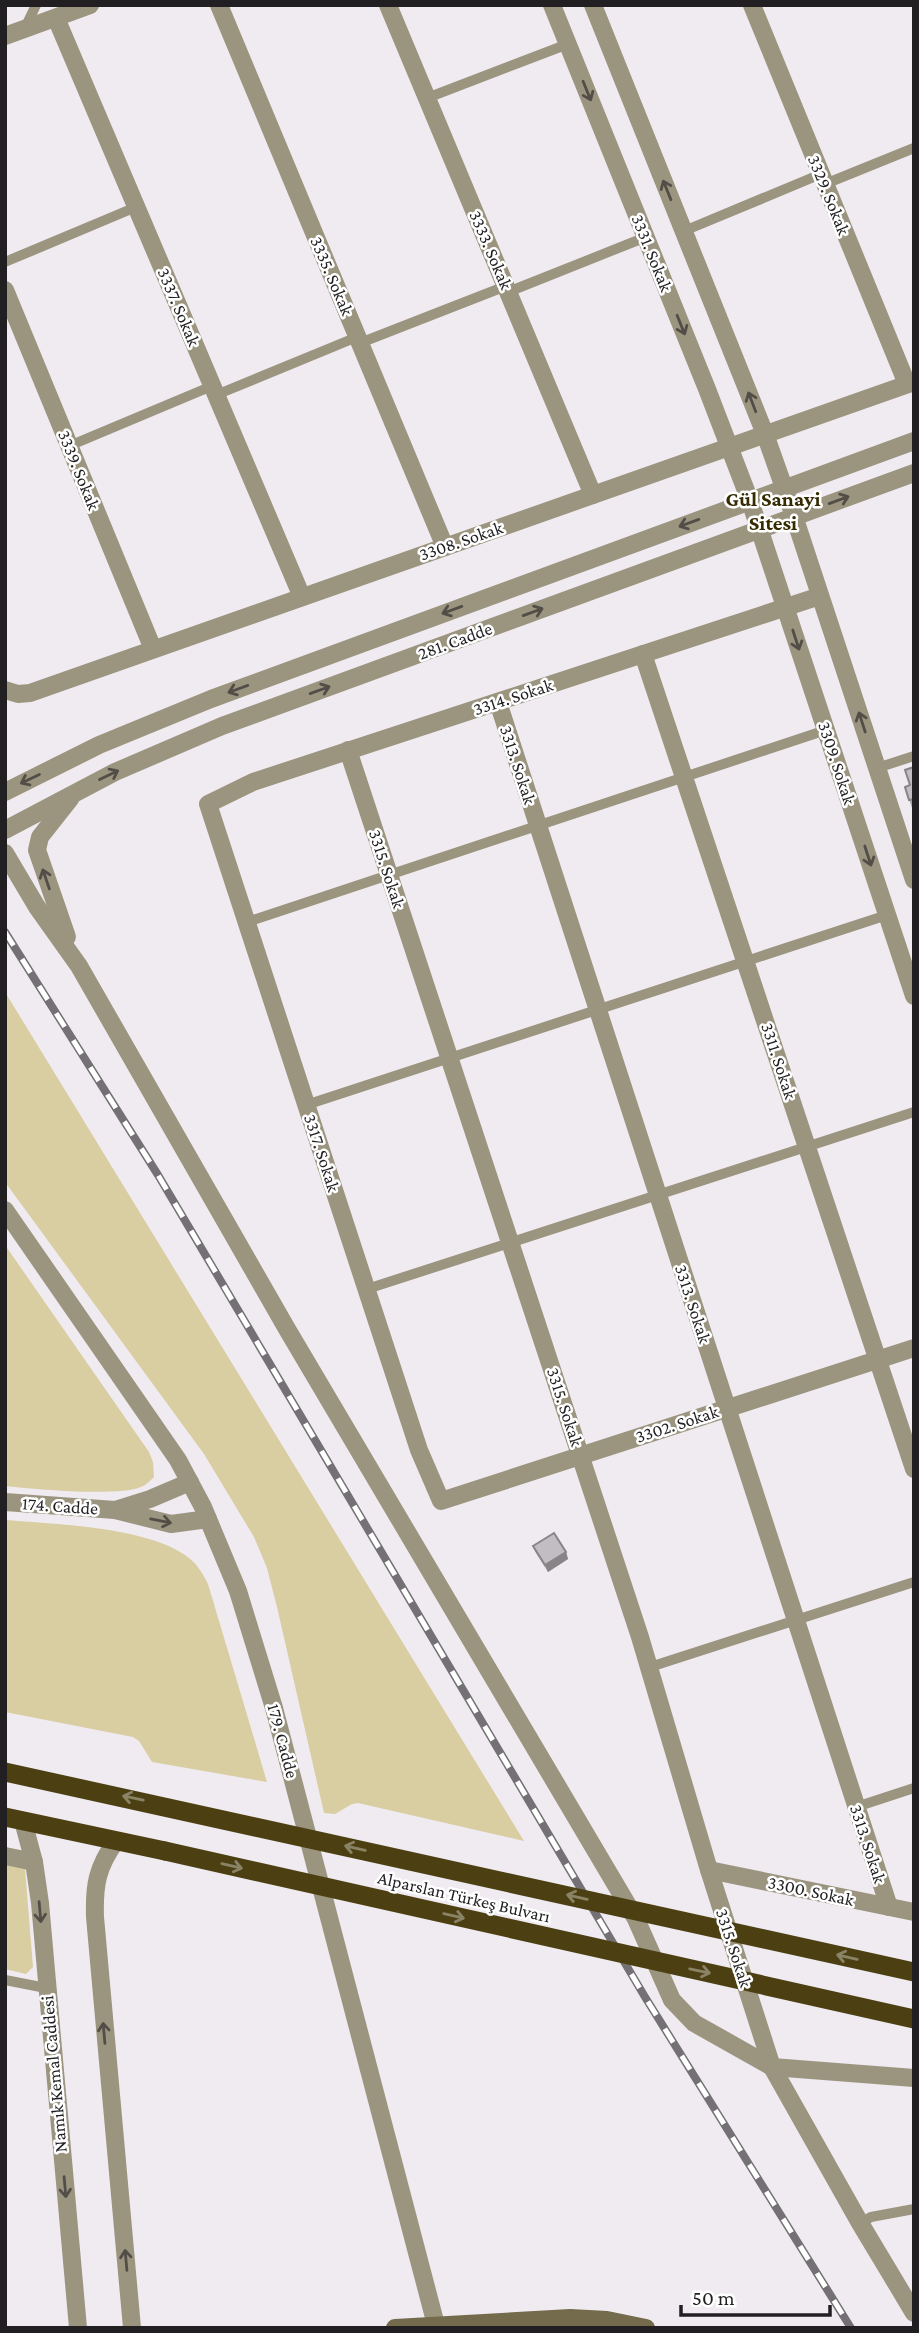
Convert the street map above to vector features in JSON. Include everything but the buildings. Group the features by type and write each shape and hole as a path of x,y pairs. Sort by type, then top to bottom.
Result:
{"highway":[{"name":"Alparslan Türkeş Bulvarı","path":"5,1772 914,1972"},
{"name":"Alparslan Türkeş Bulvarı","path":"14,1819 914,2019"}],"main road":[{"path":"395,2328 570,2318 607,2320 646,2328"}],"street":[{"path":"5,36 90,5"},
{"name":"3335. Sokak","path":"219,5 445,547"},
{"name":"3333. Sokak","path":"388,5 593,495"},
{"name":"3331. Sokak","path":"552,5 730,447 759,529"},
{"path":"593,5 785,488"},
{"name":"3329. Sokak","path":"752,5 910,383"},
{"name":"3337. Sokak","path":"56,18 302,597"},
{"name":"3339. Sokak","path":"5,290 153,649"},
{"name":"3308. Sokak","path":"7,691 30,693 910,383"},
{"name":"281. Cadde","path":"5,792 99,745 168,715 914,441"},
{"name":"281. Cadde","path":"5,830 77,791 167,748 222,726 914,473"},
{"name":"3309. Sokak","path":"785,488 914,880"},
{"name":"3309. Sokak","path":"759,529 914,996"},
{"name":"3314. Sokak","path":"208,804 253,782 820,596"},
{"name":"3311. Sokak","path":"643,654 914,1469"},
{"name":"3313. Sokak","path":"498,702 889,1907"},
{"name":"3315. Sokak","path":"348,750 650,1667 709,1870 772,2067 859,2223 914,2313"},
{"path":"77,791 40,837 37,850 79,966"},
{"name":"3317. Sokak","path":"208,804 425,1468 440,1501"},
{"path":"5,853 37,907 79,966 287,1329 636,1919 672,2000 694,2023 772,2067 914,2078"},
{"name":"179. Cadde","path":"5,1210 156,1426 190,1482 238,1591 274,1708 436,2325"},
{"name":"3302. Sokak","path":"440,1501 914,1348"},
{"path":"115,1510 190,1482"},
{"name":"174. Cadde","path":"5,1502 115,1510"},
{"path":"115,1510 171,1524 208,1519"},
{"name":"Namık Kemal Caddesi","path":"14,1819 34,1862 78,2328"},
{"path":"116,1840 105,1856 94,1891 132,2328"},
{"path":"5,1856 34,1862"},
{"name":"3300. Sokak","path":"709,1870 914,1912"}],"lane":[{"path":"25,29 36,5"},
{"path":"427,99 568,44"},
{"path":"684,231 914,148"},
{"path":"5,262 136,207"},
{"path":"69,446 214,391 507,289 646,237"},
{"path":"247,922 826,730"},
{"path":"877,768 914,755"},
{"path":"306,1105 887,915"},
{"path":"367,1289 914,1112"},
{"path":"650,1667 914,1582"},
{"path":"856,1807 914,1788"},
{"path":"5,1980 46,1989"},
{"path":"859,2223 872,2217 914,2209"}],"shaded area":[{"path":"5,992 524,1841 358,1803 335,1814 324,1813 277,1607 267,1568 254,1537 204,1454 5,1182"},
{"path":"5,1245 149,1452 154,1477 145,1485 129,1490 95,1492 5,1486"},
{"path":"5,1520 127,1533 172,1548 192,1561 208,1584 267,1782 152,1762 139,1741 133,1737 5,1712"},
{"path":"5,1865 25,1869 33,1967 26,1974 5,1969"}],"railway":[{"path":"5,932 158,1175 645,1997 851,2328"}],"district":[{"name":"Gül Sanayi Sitesi","path":"773,511"}]}
